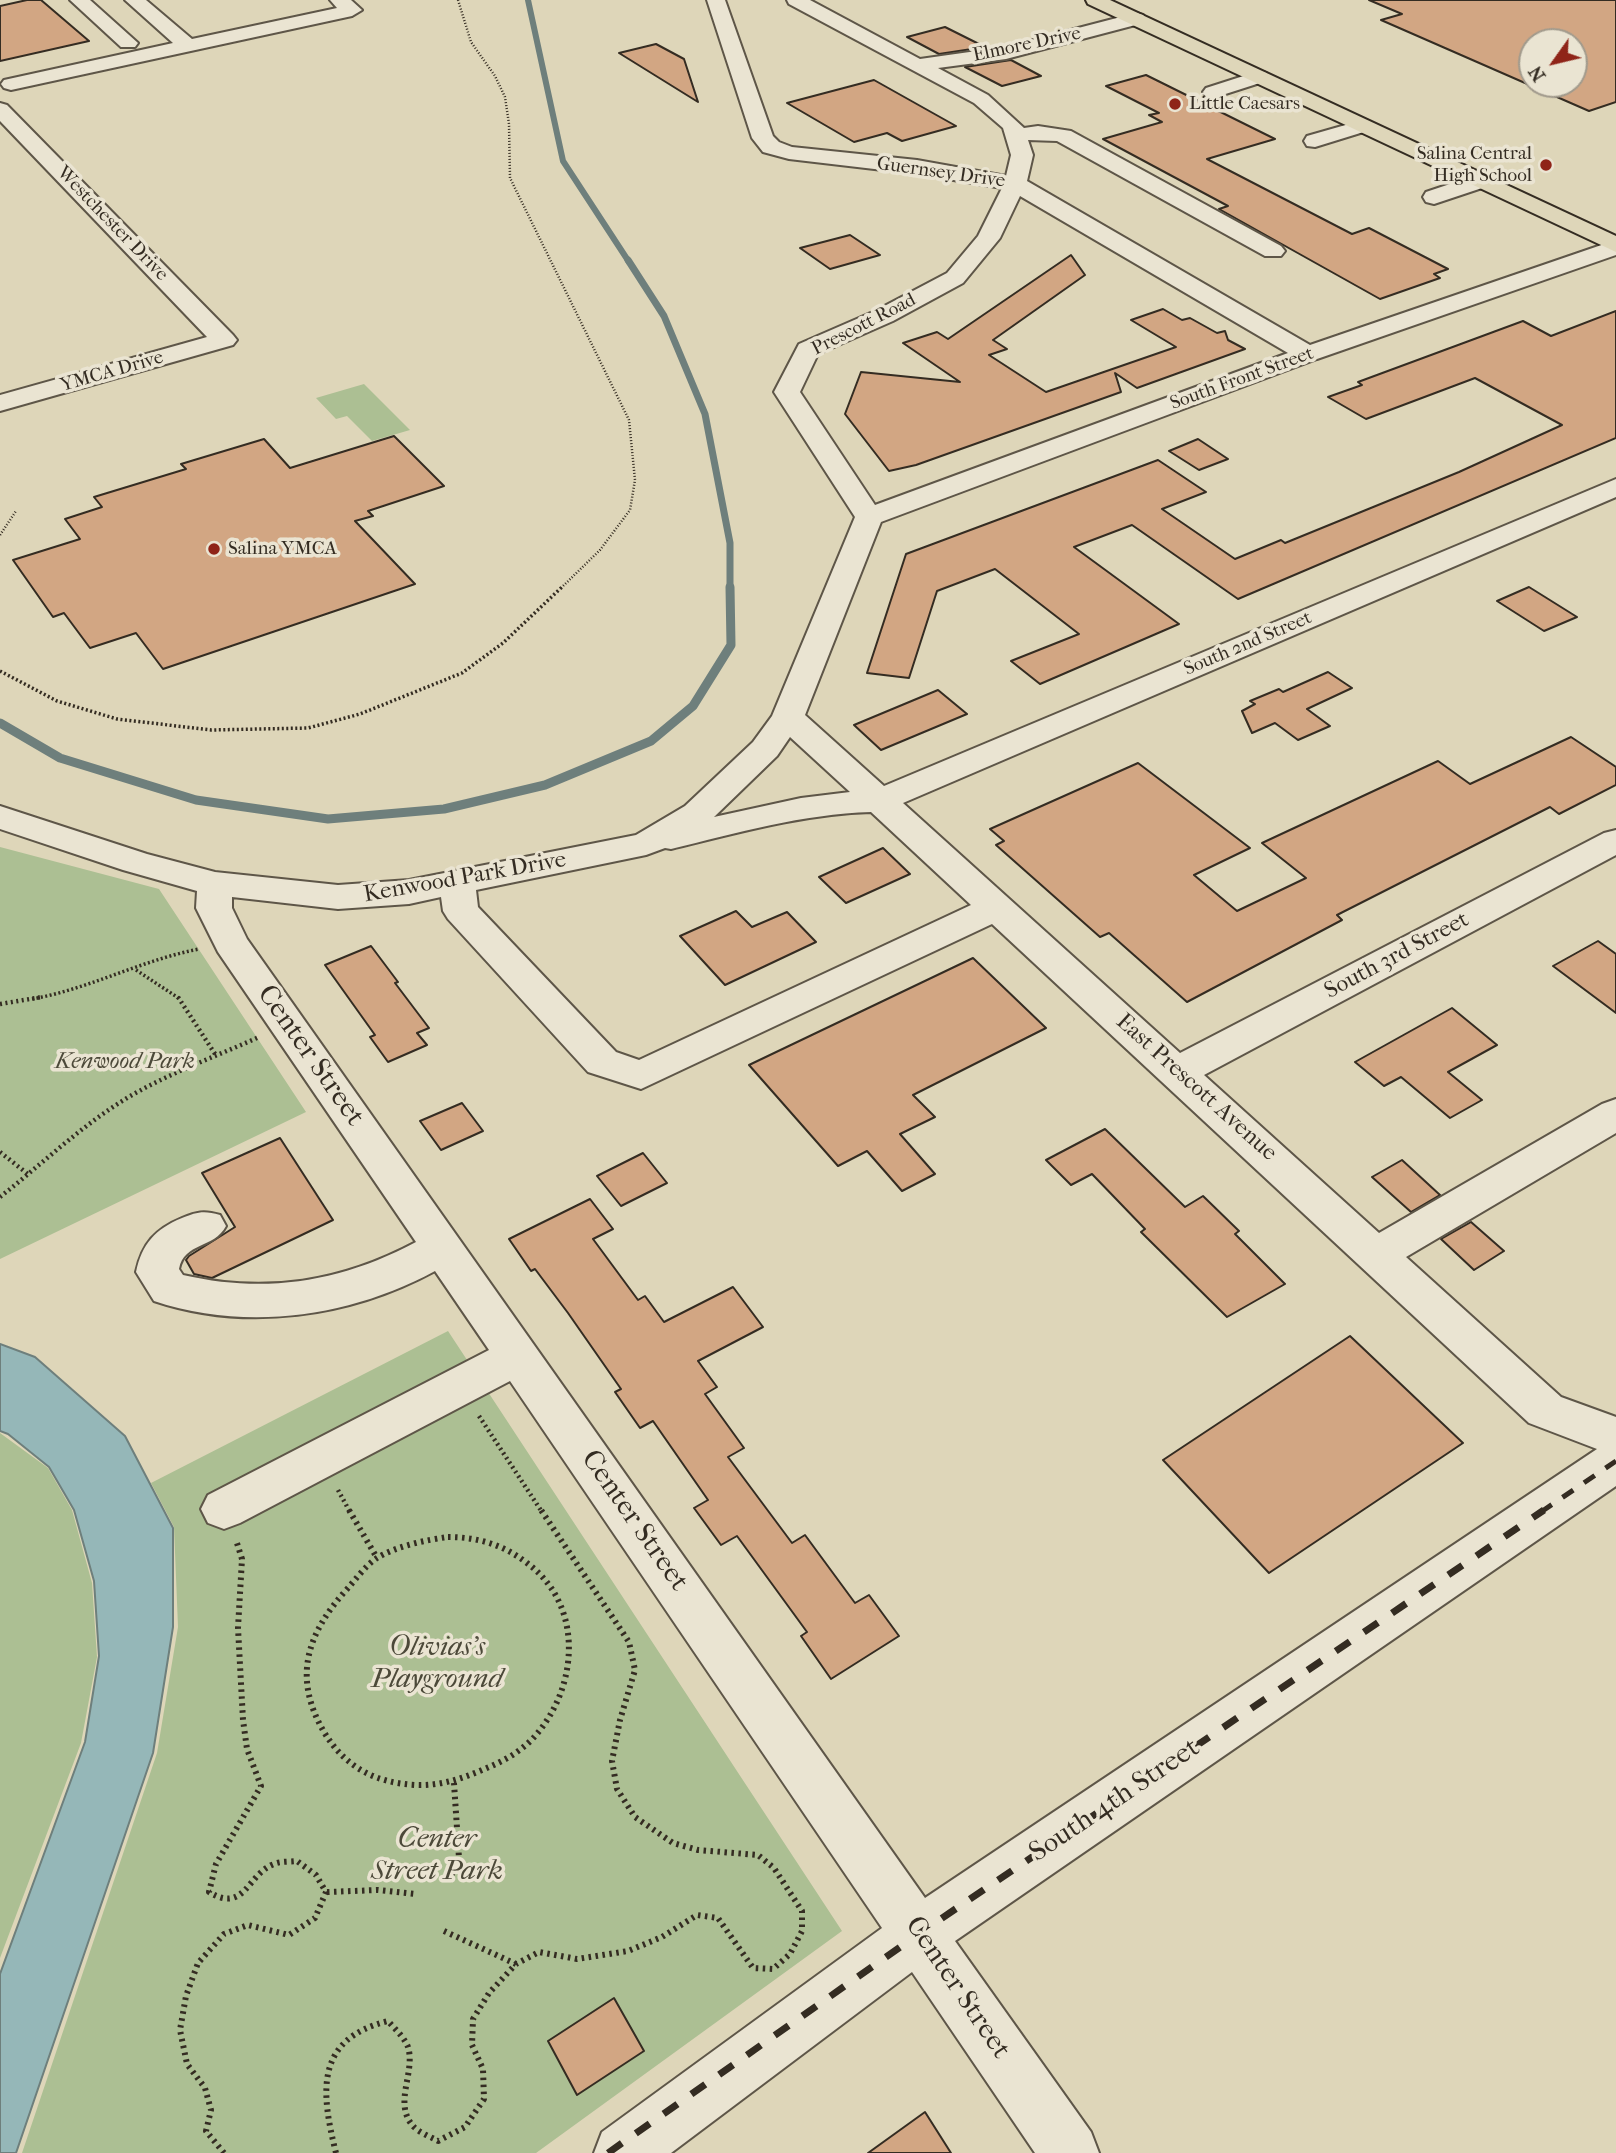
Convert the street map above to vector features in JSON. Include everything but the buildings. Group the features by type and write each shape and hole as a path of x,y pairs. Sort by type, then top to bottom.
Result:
{"main road":[{"path":"1095,0 1616,246"}],"street":[{"path":"79,0 128,43"},
{"path":"134,0 181,39"},
{"path":"15,75 181,39 352,10 339,0"},
{"path":"796,0 988,104 1021,155"},
{"name":"Guernsey Drive","path":"724,2 763,138 771,148 808,156 917,167 1021,155 1181,281 1308,354"},
{"name":"Elmore Drive","path":"917,65 1006,53 1136,19"},
{"path":"855,32 880,25"},
{"path":"15,75 128,43 181,39"},
{"path":"1213,92 1259,77"},
{"path":"988,104 1013,96"},
{"name":"Westchester Drive","path":"0,109 224,340"},
{"path":"1021,155 1037,113"},
{"path":"1315,141 1363,126"},
{"path":"1021,155 1038,132 1063,136 1273,251"},
{"path":"1021,155 1045,147 1059,152"},
{"name":"Prescott Road","path":"869,517 787,393 808,349 884,316 955,278 988,238 1021,155"},
{"path":"1434,197 1480,181"},
{"name":"South Front Street","path":"869,517 1308,354 1616,246"},
{"path":"1181,281 1217,269"},
{"name":"YMCA Drive","path":"0,403 224,340"},
{"name":"South 2nd Street","path":"880,801 1616,487"},
{"path":"789,717 869,517"},
{"name":"East Prescott Avenue","path":"789,717 1545,1410 1615,1441"},
{"name":"Kenwood Park Drive","path":"646,844 697,814 765,749 789,717"},
{"name":"Kenwood Park Drive","path":"0,817 135,862 215,884 338,897 409,892 457,883 646,844 813,805 880,801"},
{"name":"South 3rd Street","path":"1178,1071 1616,841"},
{"path":"457,883 461,911 602,1062 641,1075 997,907"},
{"name":"Center Street","path":"215,884 214,908 231,943 1070,2153"},
{"path":"1377,1254 1616,1114"},
{"path":"205,1226 170,1241 159,1255 157,1272 169,1289 197,1297 245,1300 312,1298 377,1280 443,1247"},
{"path":"224,1509 519,1355"},
{"name":"South 4th Street","path":"623,2153 920,1933 1615,1441"}],"path":[{"path":"0,671 23,686 71,707 134,724 201,731 261,731 315,726 413,693 469,668 503,642 550,599 621,525 634,501 633,448 629,420 510,178 509,124 505,97 495,76 471,42 458,0"},
{"path":"0,535 16,511"},
{"path":"0,1004 48,996 135,969 168,955 231,943"},
{"path":"135,969 180,998 217,1056"},
{"path":"0,1197 84,1128 128,1097 288,1024"},
{"path":"0,1152 29,1175"},
{"path":"336,2153 326,2113 325,2078 339,2049 363,2027 388,2021 407,2039 410,2063 403,2098 414,2127 438,2141 465,2127 484,2099 483,2069 472,2045 473,2019 489,1993 516,1964 539,1951 577,1959 628,1951 662,1937 697,1915 718,1918 753,1968 773,1969 790,1954 802,1931 802,1911 774,1868 758,1855 698,1850 673,1843 635,1817 617,1790 612,1761 620,1720 635,1670 629,1642 459,1386"},
{"path":"320,1459 377,1558"},
{"path":"224,1509 242,1559 237,1628 243,1720 247,1749 261,1786 255,1804 210,1874 209,1892 217,1899 232,1899 250,1887 272,1865 297,1861 316,1875 326,1892"},
{"path":"459,1537 498,1545 532,1563 556,1590 570,1626 571,1665 560,1700 540,1731 510,1758 454,1783 426,1787 397,1784 363,1775 340,1755 319,1727 307,1694 307,1656 322,1618 349,1584 377,1558 421,1541 459,1537"},
{"path":"449,1881 459,1858 454,1783"},
{"path":"326,1892 378,1890 416,1895"},
{"path":"224,2153 206,2131 211,2110 205,2088 187,2064 180,2030 186,1996 198,1963 224,1934 248,1924 289,1935 315,1918 326,1892"},
{"path":"444,1931 516,1964"}],"green space":[{"path":"364,384 410,430 372,441 347,416 336,419 316,398"},
{"name":"Kenwood Park","path":"0,847 159,889 306,1112 0,1259"},
{"name":"Center Street Park","path":"448,1331 842,1931 536,2153 22,2153 157,1753 178,1627 174,1527 151,1483"},
{"path":"0,1433 48,1468 72,1510 92,1583 97,1657 81,1743 0,1958"}],"water":[{"path":"0,1344 35,1357 125,1436 173,1528 173,1627 153,1753 16,2153 0,2153 0,1974 85,1742 99,1656 94,1581 74,1510 49,1467 8,1434 0,1431"}],"waterway":[{"path":"528,0 563,161 629,262"},
{"path":"628,260 664,316 705,414 730,543 730,587"},
{"path":"0,723 60,758 196,800 328,819 444,809 545,785 651,741 693,706 731,645 730,587"}],"railway":[{"path":"1541,1512 1616,1461"},
{"path":"608,2153 920,1933 1544,1510"}],"place":[{"name":"Little Caesars","path":"1175,104"},
{"name":"Salina Central High School","path":"1546,165"},
{"name":"Salina YMCA","path":"214,549"}],"park label":[{"name":"Olivias's Playground","path":"437,1664"}]}
